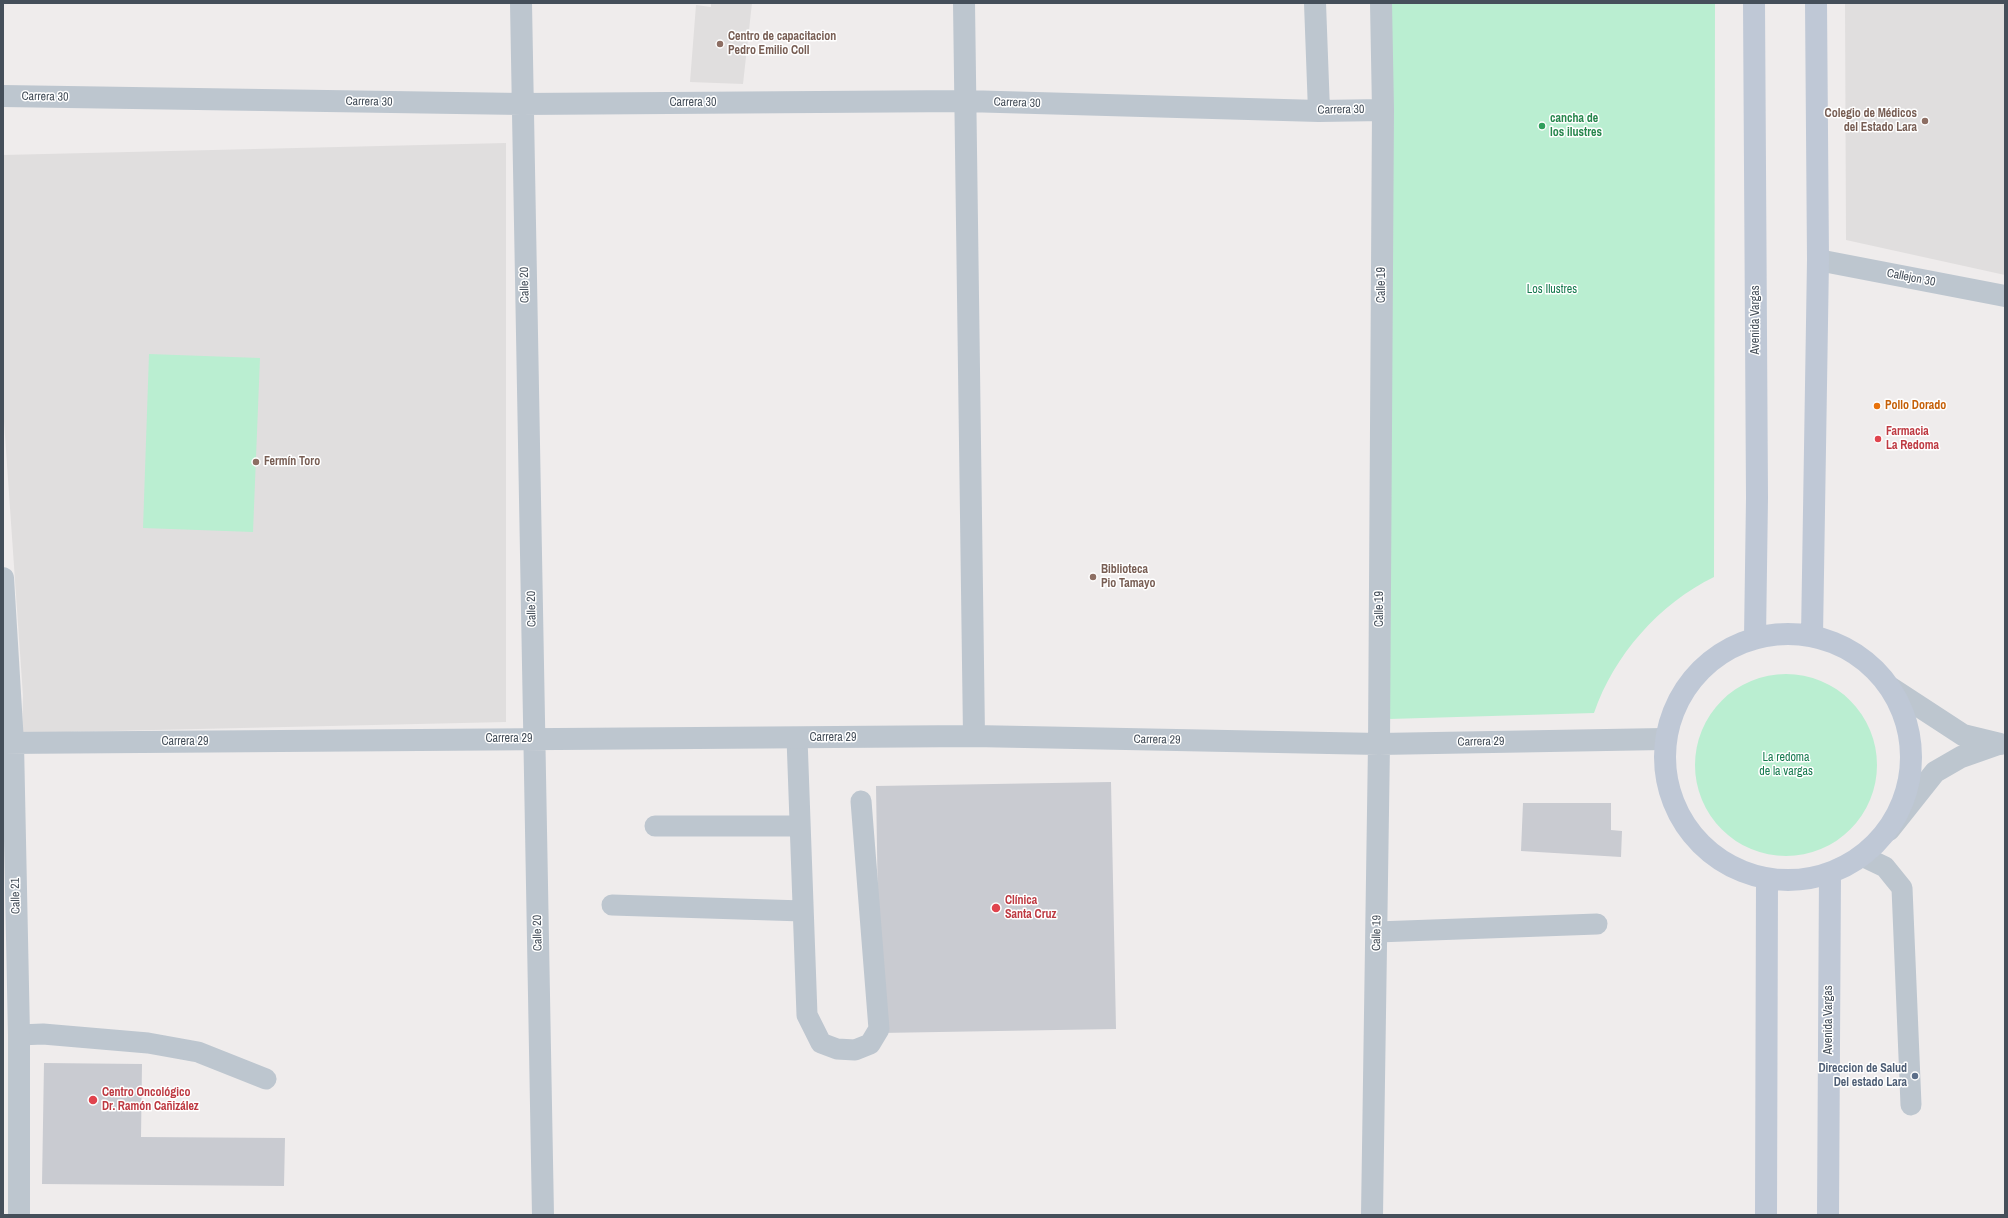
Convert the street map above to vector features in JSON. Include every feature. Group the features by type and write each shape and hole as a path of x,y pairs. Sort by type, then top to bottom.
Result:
{"main road":[{"name":"Avenida Vargas","path":"1754,3 1757,498 1755,638"},
{"path":"1812,636 1818,260 1816,3"},
{"path":"1783,634 1812,636 1843,646 1869,664 1891,688 1907,722 1912,759 1906,797 1889,830 1862,856 1830,874 1799,880 1767,879 1727,865 1694,838 1672,801 1663,767 1663,739 1669,720 1688,683 1718,655 1755,638 1783,634"},
{"name":"Avenida Vargas","path":"1828,1215 1830,874"},
{"path":"1766,1215 1767,879"}],"street":[{"name":"Calle 20","path":"521,3 543,1215"},
{"path":"964,3 974,736"},
{"path":"1315,3 1319,111"},
{"name":"Calle 19","path":"1372,1215 1379,744 1382,110 1381,3"},
{"name":"Carrera 30","path":"3,96 522,104 965,101 1319,111 1382,110"},
{"name":"Callejon 30","path":"1818,260 2005,296"},
{"name":"Calle 21","path":"3,578 19,1035 19,1215"},
{"path":"1891,688 1963,735 2001,744"},
{"name":"Carrera 29","path":"8,743 974,736 1379,744 1663,739"},
{"path":"1889,830 1935,772 1961,756 2001,744"}],"lane":[{"path":"797,738 807,1015 822,1043 837,1049 855,1050 870,1044 879,1029 861,801"},
{"path":"655,826 800,826"},
{"path":"1862,856 1885,867 1902,888 1911,1105"},
{"path":"612,905 803,911"},
{"path":"1377,932 1597,924"},
{"path":"19,1035 42,1034 148,1044 198,1052 266,1080"}],"shaded area":[{"name":"Centro de capacitacion Pedro Emilio Coll","path":"711,3 752,3 743,84 690,82 696,5 711,7"},
{"name":"Colegio de Médicos del Estado Lara","path":"1845,3 2005,3 2005,275 1846,240"},
{"name":"Fermín Toro","path":"506,143 506,722 22,733 23,696 3,407 3,155"}],"green space":[{"name":"Los Ilustres","path":"1388,3 1715,3 1714,577 1675,601 1641,633 1613,671 1594,713 1389,719"},
{"path":"149,354 260,358 253,532 143,528"},
{"name":"La redoma de la vargas","path":"1777,674 1795,674 1821,681 1837,689 1856,707 1862,714 1870,730 1877,756 1877,774 1870,800 1862,816 1844,835 1837,841 1812,852 1795,856 1777,856 1751,849 1735,841 1710,816 1702,800 1697,783 1695,774 1695,756 1702,730 1710,714 1735,689 1751,681 1768,676"}],"building":[{"name":"Clínica Santa Cruz","path":"1111,782 1116,1029 880,1033 876,786"},
{"path":"1523,803 1611,803 1611,830 1622,831 1621,857 1521,851"},
{"name":"Centro Oncológico Dr. Ramón Cañizález","path":"44,1063 142,1064 141,1137 285,1138 284,1186 42,1184"}],"place":[{"name":"Centro de capacitacion Pedro Emilio Coll","path":"720,44"},
{"name":"Colegio de Médicos del Estado Lara","path":"1925,121"},
{"name":"cancha de los ilustres","path":"1542,126"},
{"name":"Pollo Dorado","path":"1877,406"},
{"name":"Farmacia La Redoma","path":"1878,439"},
{"name":"Fermín Toro","path":"256,462"},
{"name":"Biblioteca Pio Tamayo","path":"1093,577"},
{"name":"Clínica Santa Cruz","path":"996,908"},
{"name":"Direccion de Salud Del estado Lara","path":"1915,1076"},
{"name":"Centro Oncológico Dr. Ramón Cañizález","path":"93,1100"}]}
